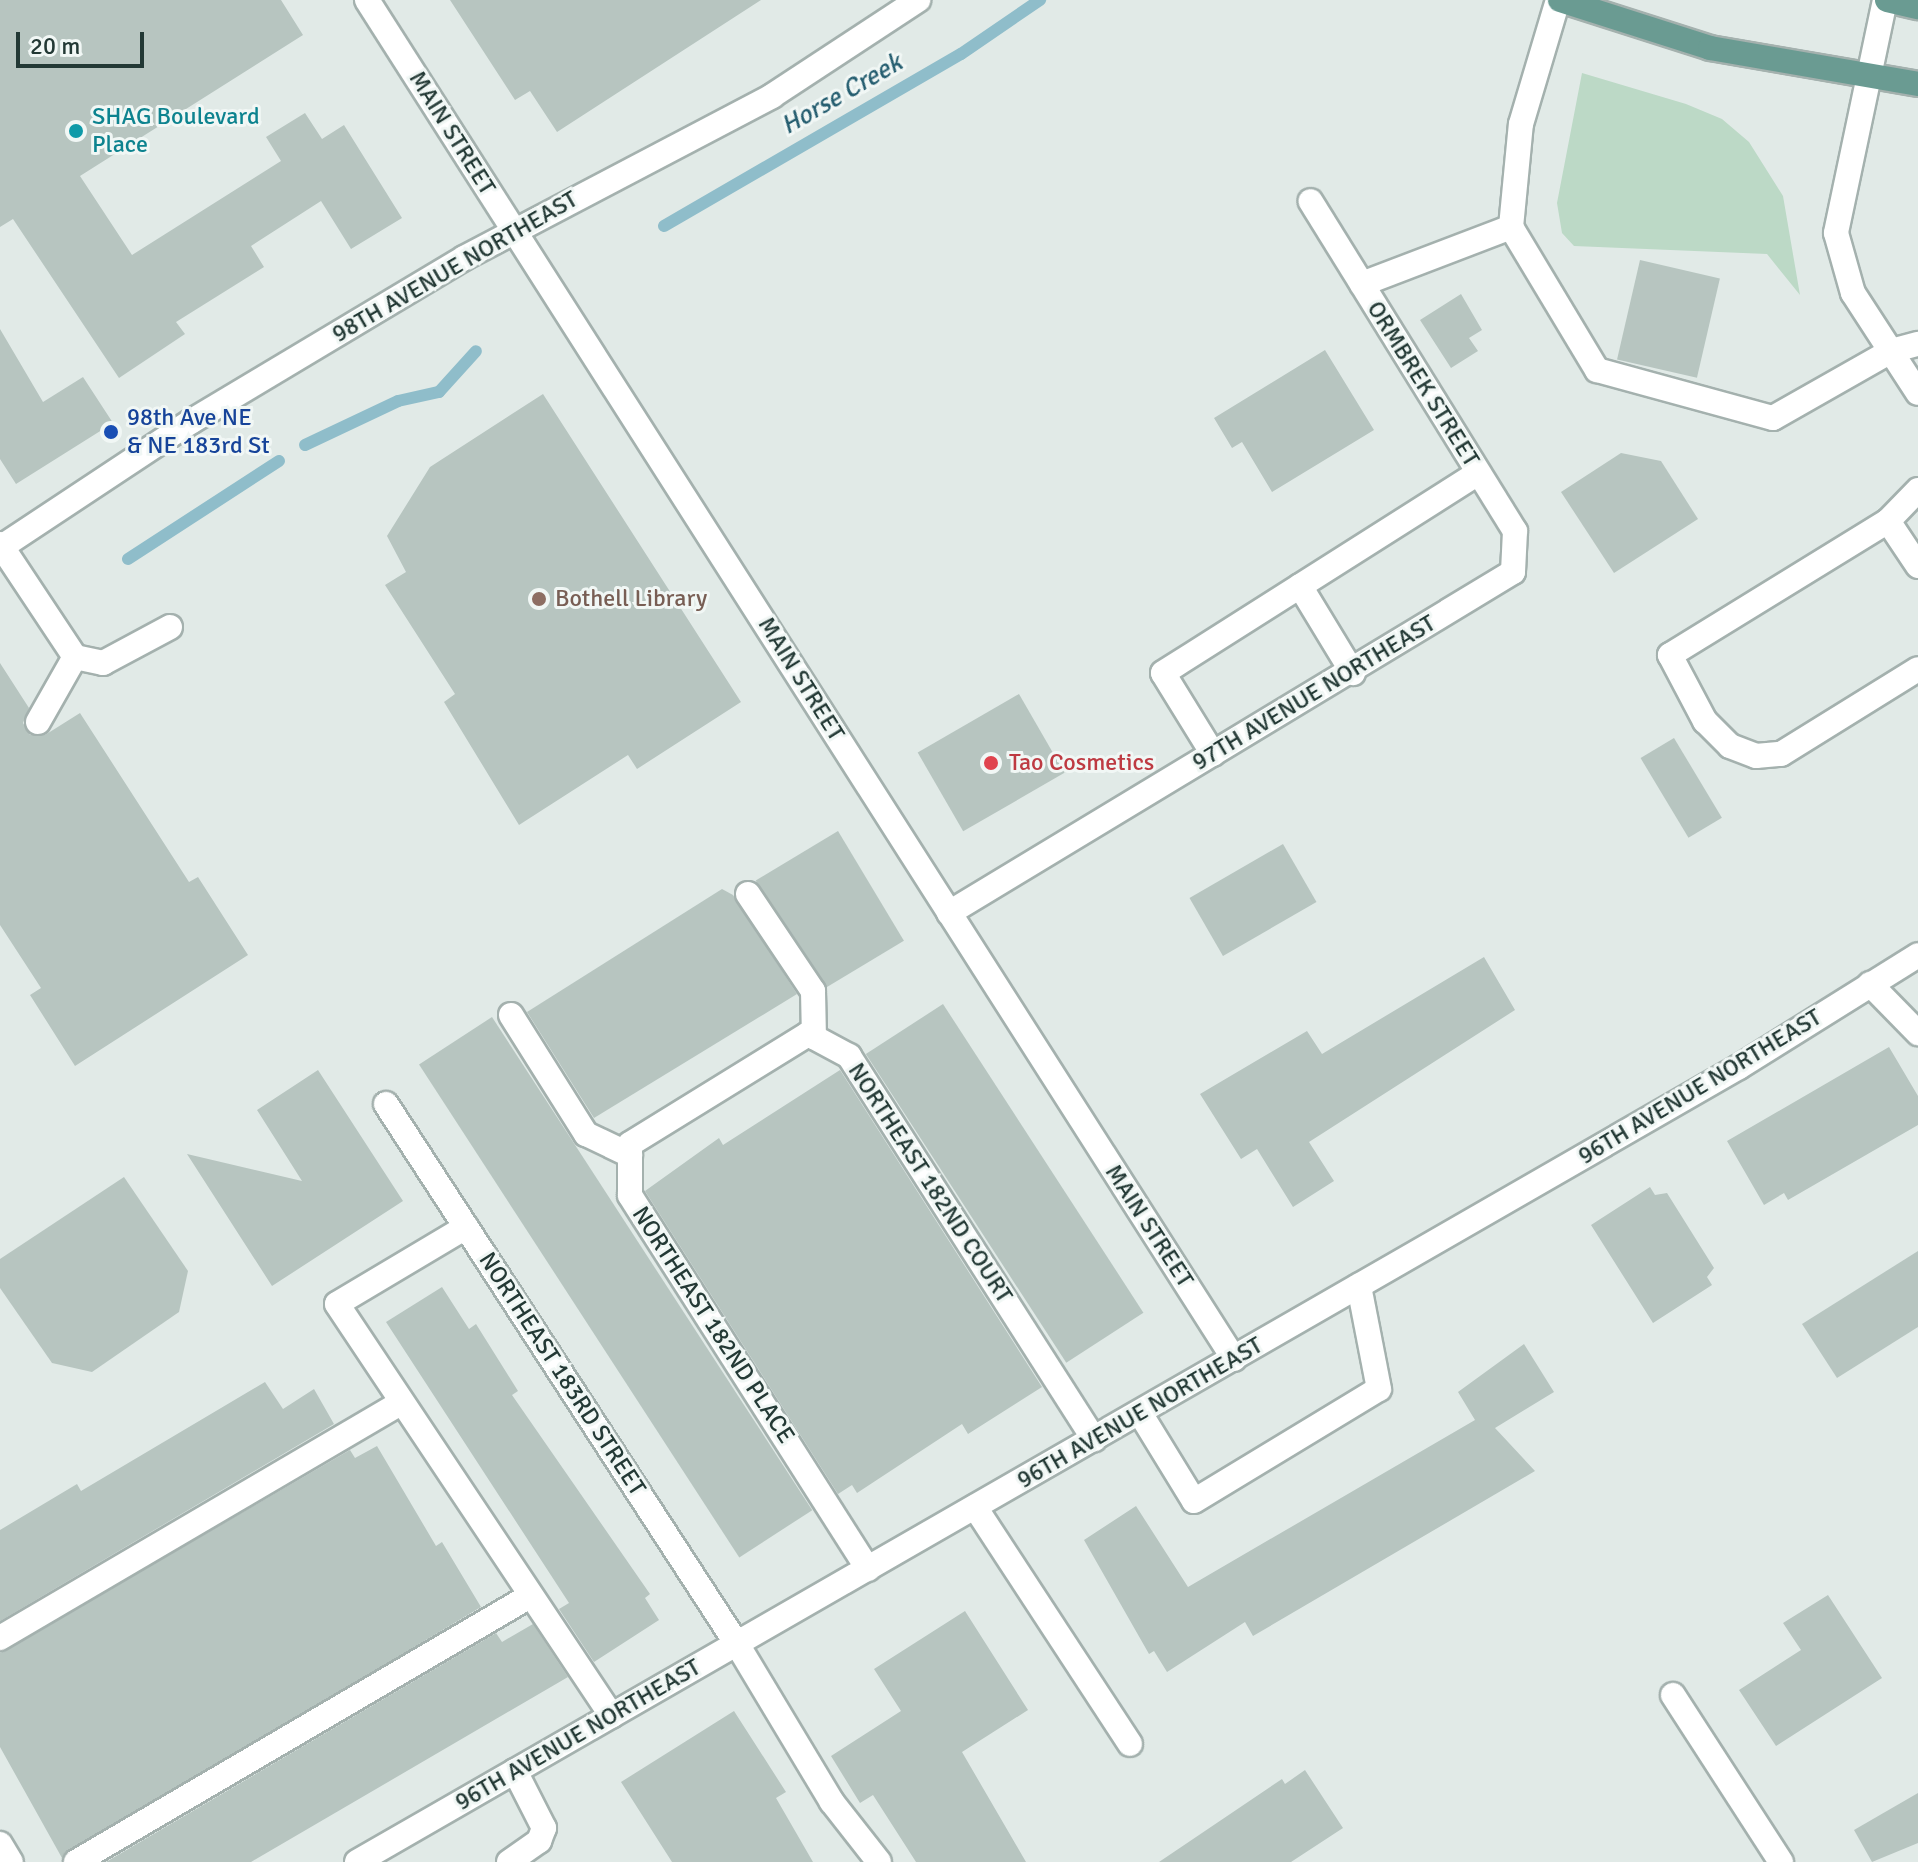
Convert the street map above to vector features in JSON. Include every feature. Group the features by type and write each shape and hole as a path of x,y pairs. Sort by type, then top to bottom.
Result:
{"main road":[{"path":"1559,0 1710,48 1870,81 1918,84"},
{"path":"1886,0 1918,7"}],"street":[{"name":"MAIN STREET","path":"367,0 1234,1359"},
{"name":"98TH AVENUE NORTHEAST","path":"1,546 192,421 514,228 772,96 918,0"},
{"path":"1559,0 1521,124 1511,227 1597,370 1773,418 1891,351 1918,344"},
{"path":"1886,0 1836,233 1853,293 1918,393"},
{"name":"ORMBREK STREET","path":"1310,201 1515,531 1513,572"},
{"path":"1362,284 1511,227"},
{"path":"1213,754 1163,673 1478,473"},
{"path":"1918,490 1888,521 1670,655 1705,721 1730,746 1756,756 1781,754 1918,669"},
{"path":"1888,521 1918,566"},
{"path":"1,546 75,657 103,663 170,627"},
{"name":"97TH AVENUE NORTHEAST","path":"949,913 1353,673 1513,572"},
{"path":"1300,586 1353,673"},
{"path":"38,722 75,657"},
{"path":"511,1015 586,1134 630,1155 630,1144 808,1034 814,1037 813,991 748,894"},
{"name":"96TH AVENUE NORTHEAST","path":"357,1862 1234,1359 1918,955"},
{"path":"1870,984 1918,1033"},
{"name":"NORTHEAST 182ND COURT","path":"814,1037 849,1056 1094,1439"},
{"name":"NORTHEAST 183RD STREET","path":"386,1104 737,1644 832,1802 879,1862"},
{"name":"NORTHEAST 182ND PLACE","path":"630,1155 630,1195 868,1569"},
{"path":"466,1227 337,1304 400,1403 612,1716"},
{"path":"1140,1413 1194,1501 1379,1389 1359,1286"},
{"path":"0,1638 400,1403"},
{"path":"975,1507 1130,1744"},
{"path":"76,1862 530,1596"},
{"path":"1673,1695 1781,1862"},
{"path":"509,1862 539,1841 544,1828 515,1771"},
{"path":"0,1844 11,1862"}],"green space":[{"path":"1582,73 1686,104 1722,119 1749,142 1783,196 1800,295 1767,254 1574,246 1562,233 1557,203"}],"building":[{"path":"0,0 281,0 303,35 80,176 132,255 281,161 266,137 305,113 322,139 344,125 402,218 351,249 321,201 251,246 264,267 176,322 185,334 119,378 13,219 0,227"},
{"path":"450,0 761,0 557,132 530,91 515,100"},
{"path":"1640,260 1720,278 1697,378 1617,359"},
{"path":"1461,294 1482,330 1469,338 1478,351 1451,368 1420,320"},
{"path":"0,329 43,402 83,377 113,423 16,484 0,459"},
{"path":"1325,350 1374,430 1272,492 1242,442 1232,448 1214,418"},
{"name":"Bothell Library","path":"543,394 741,702 637,769 628,755 519,825 444,702 455,694 385,585 406,572 387,536 430,467"},
{"path":"1621,453 1661,461 1698,519 1614,573 1561,492"},
{"path":"0,663 29,708 23,723 30,735 45,735 80,713 189,882 198,877 248,955 75,1066 30,995 41,988 0,925"},
{"name":"Tao Cosmetics","path":"1019,694 1064,773 963,831 918,753"},
{"path":"1674,738 1722,818 1688,838 1641,758"},
{"path":"838,831 904,941 822,990 756,880"},
{"path":"1283,844 1316,902 1223,956 1189,898"},
{"path":"722,889 733,895 797,994 594,1118 527,1012"},
{"path":"1484,957 1515,1010 1309,1142 1334,1181 1293,1207 1257,1149 1241,1159 1200,1094 1307,1031 1322,1054"},
{"path":"943,1004 1143,1313 1066,1363 866,1054"},
{"path":"492,1017 812,1510 739,1558 419,1064"},
{"path":"1889,1047 1918,1096 1918,1125 1788,1200 1784,1193 1764,1205 1727,1141"},
{"path":"318,1070 403,1201 272,1286 187,1154 302,1181 257,1110"},
{"path":"840,1070 1042,1387 968,1434 962,1424 857,1493 852,1485 838,1494 645,1191 719,1138 723,1145"},
{"path":"124,1177 188,1271 179,1312 92,1372 52,1363 0,1288 0,1259"},
{"path":"1650,1187 1655,1195 1667,1193 1714,1268 1707,1277 1712,1285 1653,1323 1591,1225"},
{"path":"1918,1251 1918,1327 1837,1378 1802,1324"},
{"path":"442,1287 469,1329 476,1324 518,1391 512,1395 650,1594 645,1598 659,1620 594,1662 559,1609 569,1603 386,1322"},
{"path":"1524,1344 1554,1392 1495,1428 1535,1471 1253,1636 1245,1622 1167,1672 1154,1651 1149,1654 1084,1540 1136,1506 1188,1587 1475,1420 1458,1392"},
{"path":"265,1382 283,1409 314,1389 334,1424 0,1621 0,1530 77,1484 81,1491"},
{"path":"377,1446 436,1546 442,1542 481,1607 62,1858 0,1747 0,1653 350,1450 355,1458"},
{"path":"1828,1595 1882,1678 1776,1746 1739,1690 1801,1650 1783,1623"},
{"path":"965,1611 1028,1710 962,1752 1026,1862 916,1862 873,1795 860,1803 831,1756 901,1711 874,1669"},
{"path":"533,1624 568,1677 251,1862 106,1862 496,1633 502,1642"},
{"path":"734,1711 786,1792 776,1798 813,1862 672,1862 621,1782"},
{"path":"1305,1770 1343,1828 1291,1862 1159,1862 1282,1779 1285,1784"},
{"path":"1918,1793 1918,1843 1872,1862 1854,1830"}],"waterway":[{"name":"Horse Creek","path":"664,226 961,54 1040,0"},
{"name":"Horse Creek","path":"305,445 398,401 439,392 476,351"},
{"name":"Horse Creek","path":"128,559 279,461"}],"place":[{"name":"SHAG Boulevard Place","path":"76,131"},
{"name":"98th Ave NE & NE 183rd St","path":"111,432"},
{"name":"Bothell Library","path":"539,599"},
{"name":"Tao Cosmetics","path":"991,763"}]}
